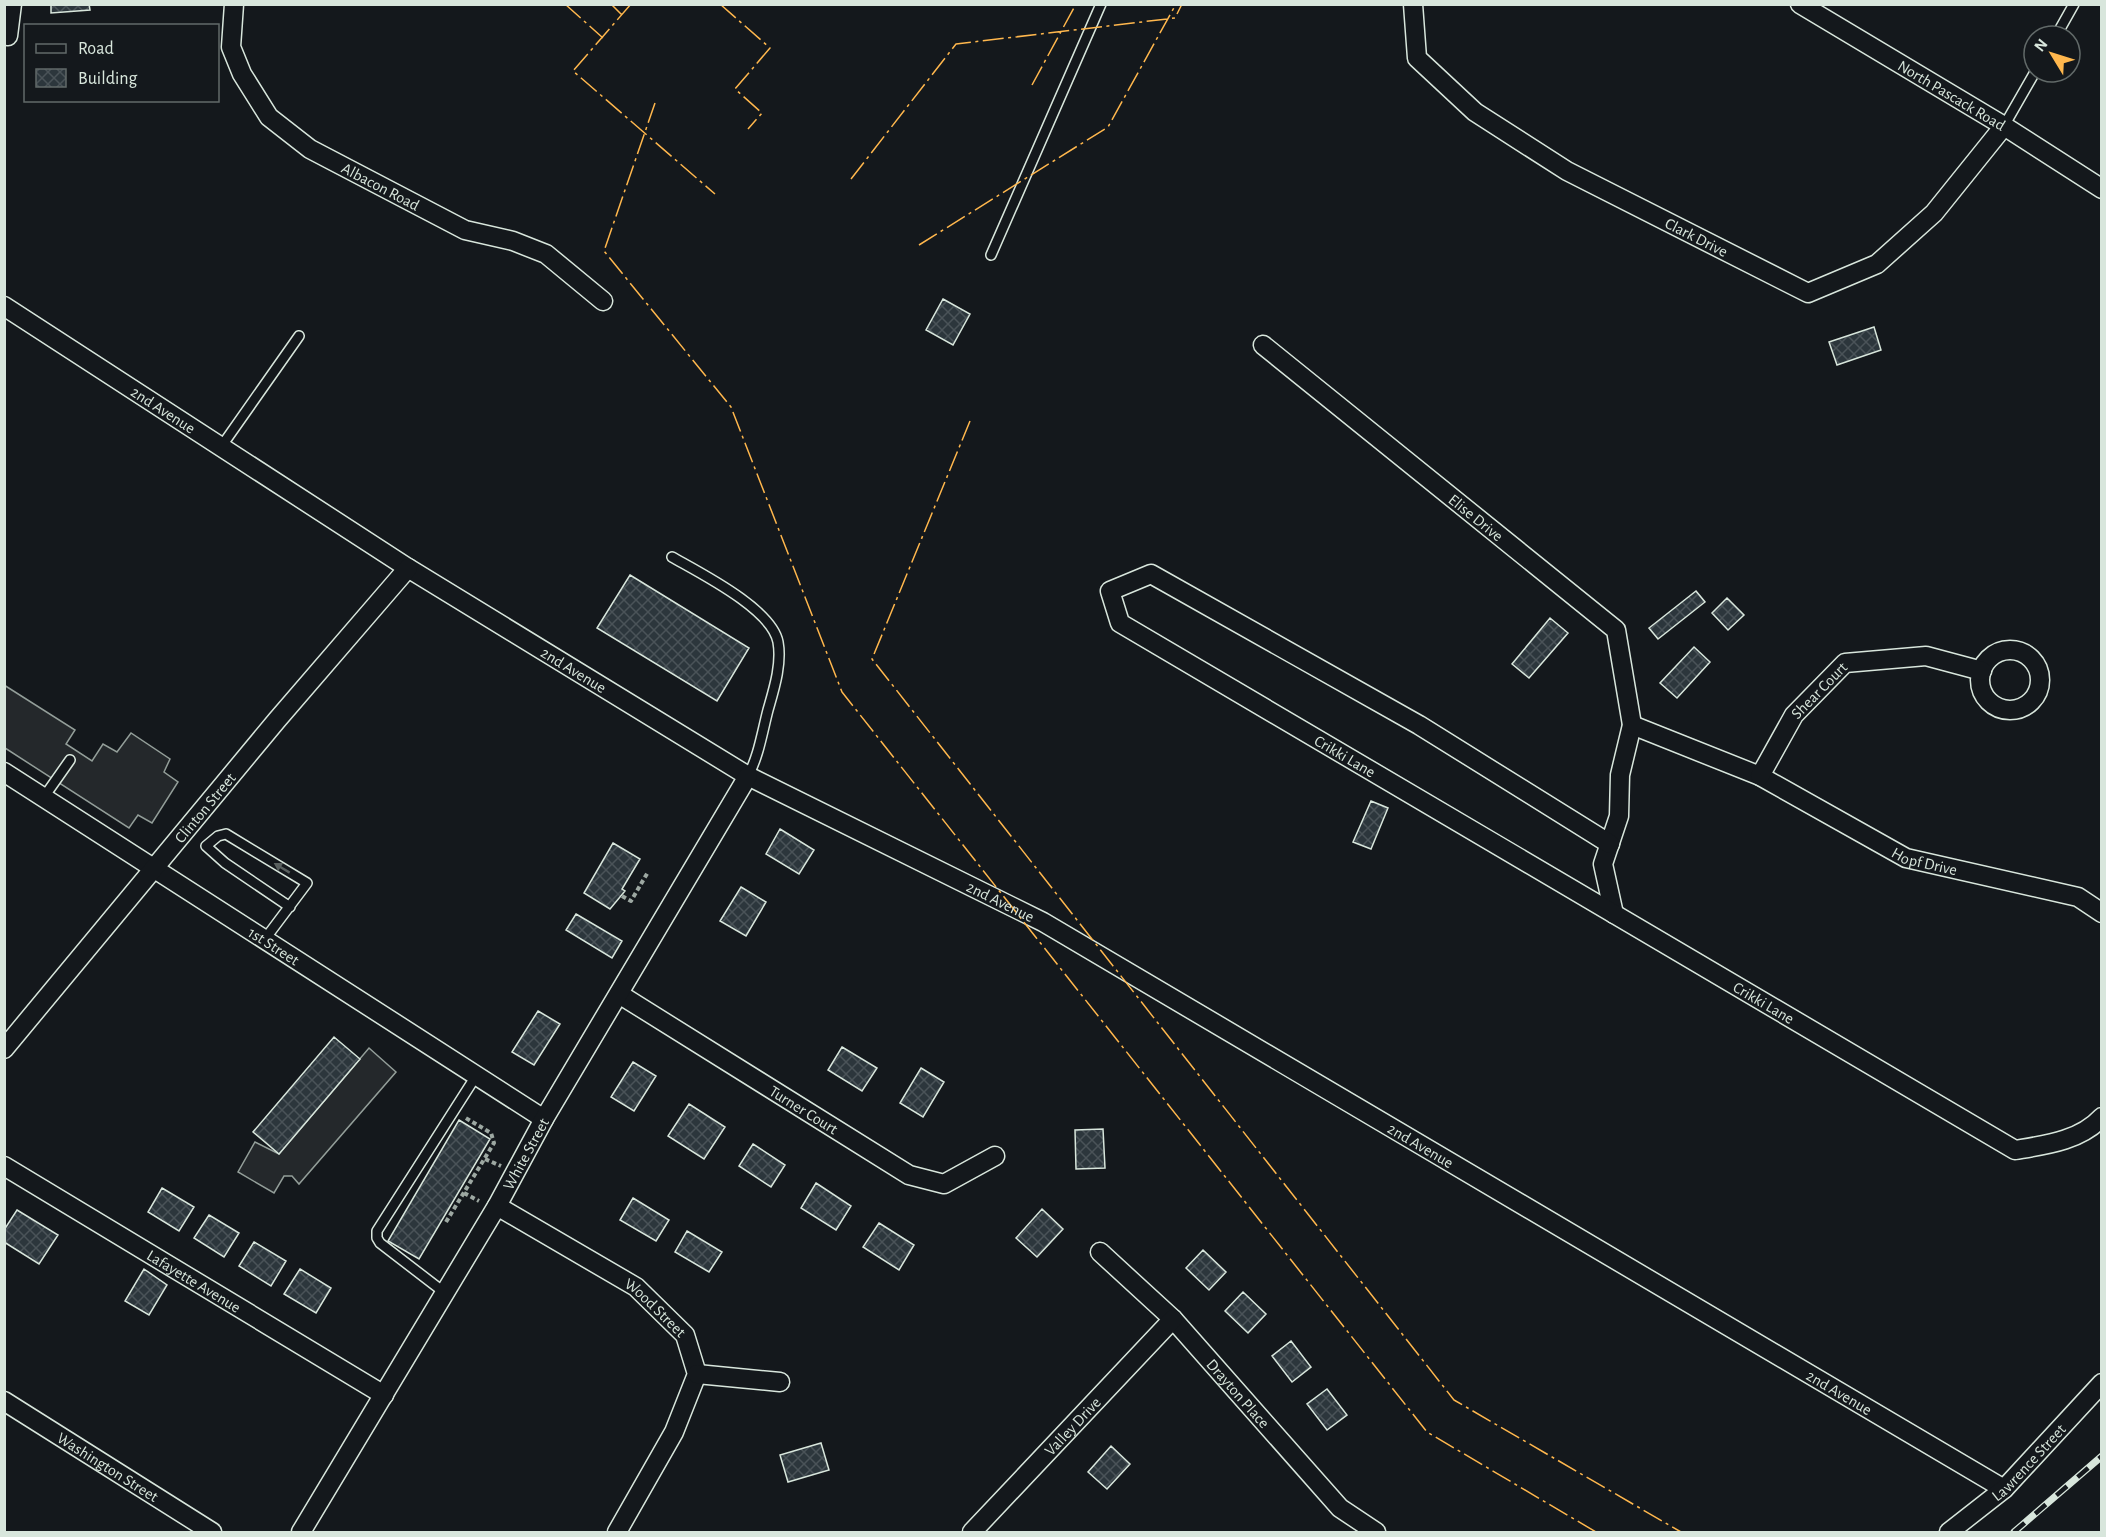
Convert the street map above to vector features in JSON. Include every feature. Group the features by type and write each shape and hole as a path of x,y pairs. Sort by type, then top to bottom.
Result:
{"street":[{"path":"8,36 12,4"},
{"name":"Albacon Road","path":"234,4 231,47 242,74 269,117 310,149 465,230 513,242 546,254 603,301"},
{"name":"Clark Drive","path":"1413,4 1417,58 1474,112 1566,171 1808,293 1877,264 1934,213 2004,126"},
{"name":"North Pascack Road","path":"1800,4 2004,126 2102,189"},
{"name":"2nd Avenue","path":"4,306 408,568 748,776 1044,922 2004,1490"},
{"name":"Elise Drive","path":"1263,345 1616,630 1632,725 1620,775 1618,816 1604,864 1614,914"},
{"name":"Clinton Street","path":"4,1049 408,568"},
{"name":"Crikki Lane","path":"1610,844 1419,725 1151,574 1110,591 1119,623 2015,1150 2055,1144 2094,1125 2102,1117"},
{"name":"Shear Court","path":"1761,776 1794,715 1845,663 1926,656 1982,671"},
{"path":"1632,725 1761,776"},
{"name":"1st Street","path":"4,772 544,1119"},
{"name":"White Street","path":"301,1533 445,1293 489,1204 544,1119 748,776"},
{"name":"Hopf Drive","path":"1761,776 1906,858 2078,897 2102,913"},
{"name":"Turner Court","path":"619,994 909,1175 944,1184 995,1156"},
{"name":"Lafayette Avenue","path":"4,1166 384,1395"},
{"name":"Wood Street","path":"489,1204 636,1287 686,1335 696,1374"},
{"name":"Drayton Place","path":"1100,1252 1173,1319 1340,1508 1376,1533"},
{"name":"Valley Drive","path":"972,1533 1173,1319"},
{"path":"616,1533 674,1432 696,1374 780,1382"},
{"name":"Lawrence Street","path":"1949,1533 2004,1490 2102,1383"},
{"name":"Washington Street","path":"4,1401 212,1533"}],"lane":[{"path":"991,255 1101,4"},
{"path":"2063,24 2074,4"},
{"path":"2004,126 2028,84"},
{"path":"221,447 299,336"},
{"path":"672,557 727,589 760,614 778,641 777,678 757,757 748,776"},
{"path":"44,797 70,760"},
{"path":"265,939 290,907 307,883 226,834 218,836 206,846 225,863 290,907"},
{"path":"445,1293 377,1238 377,1231 476,1076"}],"path":[{"path":"622,896 631,901 648,872"},
{"path":"446,1222 494,1143 490,1133 454,1110"},
{"path":"485,1159 501,1166"},
{"path":"464,1193 489,1204"}],"shaded area":[{"path":"4,685 75,730 66,744 92,761 103,744 117,752 131,733 170,759 164,772 178,782 152,823 138,815 129,828 5,748"},
{"path":"369,1048 396,1072 299,1184 292,1176 284,1176 274,1193 238,1172 255,1142 279,1154"}],"building":[{"path":"51,4 89,4 90,10 51,13"},
{"path":"943,299 970,314 953,345 926,330"},
{"path":"1874,327 1881,350 1837,365 1829,342"},
{"path":"630,575 749,648 717,701 597,628"},
{"path":"1696,591 1705,602 1658,639 1649,628"},
{"path":"1727,598 1744,615 1728,630 1712,613"},
{"path":"1550,618 1568,633 1529,678 1512,664"},
{"path":"1694,647 1710,662 1677,698 1660,683"},
{"path":"1371,801 1388,808 1371,849 1353,842"},
{"path":"780,829 814,850 799,874 766,854"},
{"path":"613,843 640,859 622,889 625,891 610,909 584,893"},
{"path":"741,887 766,902 746,936 720,921"},
{"path":"576,914 622,941 612,958 566,930"},
{"path":"538,1011 560,1024 534,1065 512,1052"},
{"path":"334,1037 360,1059 279,1154 253,1132"},
{"path":"842,1047 877,1068 862,1091 828,1070"},
{"path":"633,1062 656,1076 634,1111 611,1097"},
{"path":"921,1068 944,1082 923,1117 900,1103"},
{"path":"689,1104 725,1127 704,1159 668,1136"},
{"path":"459,1120 490,1139 419,1259 388,1241"},
{"path":"1103,1129 1105,1168 1076,1169 1075,1130"},
{"path":"753,1144 785,1165 771,1187 739,1166"},
{"path":"816,1183 851,1206 836,1230 801,1208"},
{"path":"162,1188 194,1207 179,1231 148,1212"},
{"path":"633,1198 669,1220 656,1241 620,1220"},
{"path":"1042,1209 1063,1229 1037,1257 1016,1238"},
{"path":"17,1210 58,1235 39,1264 4,1242 4,1230"},
{"path":"209,1215 239,1233 224,1257 194,1238"},
{"path":"879,1223 914,1245 899,1270 863,1247"},
{"path":"687,1231 722,1252 709,1272 675,1252"},
{"path":"254,1242 286,1261 271,1286 239,1266"},
{"path":"1203,1250 1226,1272 1209,1290 1186,1268"},
{"path":"144,1269 167,1285 149,1315 125,1301"},
{"path":"300,1269 331,1288 316,1313 284,1294"},
{"path":"1243,1292 1266,1314 1248,1333 1225,1311"},
{"path":"1291,1341 1311,1367 1292,1382 1272,1356"},
{"path":"1327,1389 1347,1415 1327,1430 1307,1404"},
{"path":"821,1443 829,1470 788,1482 780,1455"},
{"path":"1111,1446 1130,1464 1107,1489 1088,1472"}],"railway":[{"path":"2014,1532 2102,1456"}],"power":[{"path":"565,4 603,38"},
{"path":"611,4 622,15"},
{"path":"631,4 573,71 715,194"},
{"path":"720,4 770,48 735,89 762,113 748,129"},
{"path":"1032,85 1076,4"},
{"path":"919,245 1108,127 1176,4"},
{"path":"851,179 956,44 1175,18 1182,4"},
{"path":"655,103 604,251 731,407 842,692 1427,1432 1596,1532"},
{"path":"970,421 872,659 1454,1400 1681,1532"}]}
